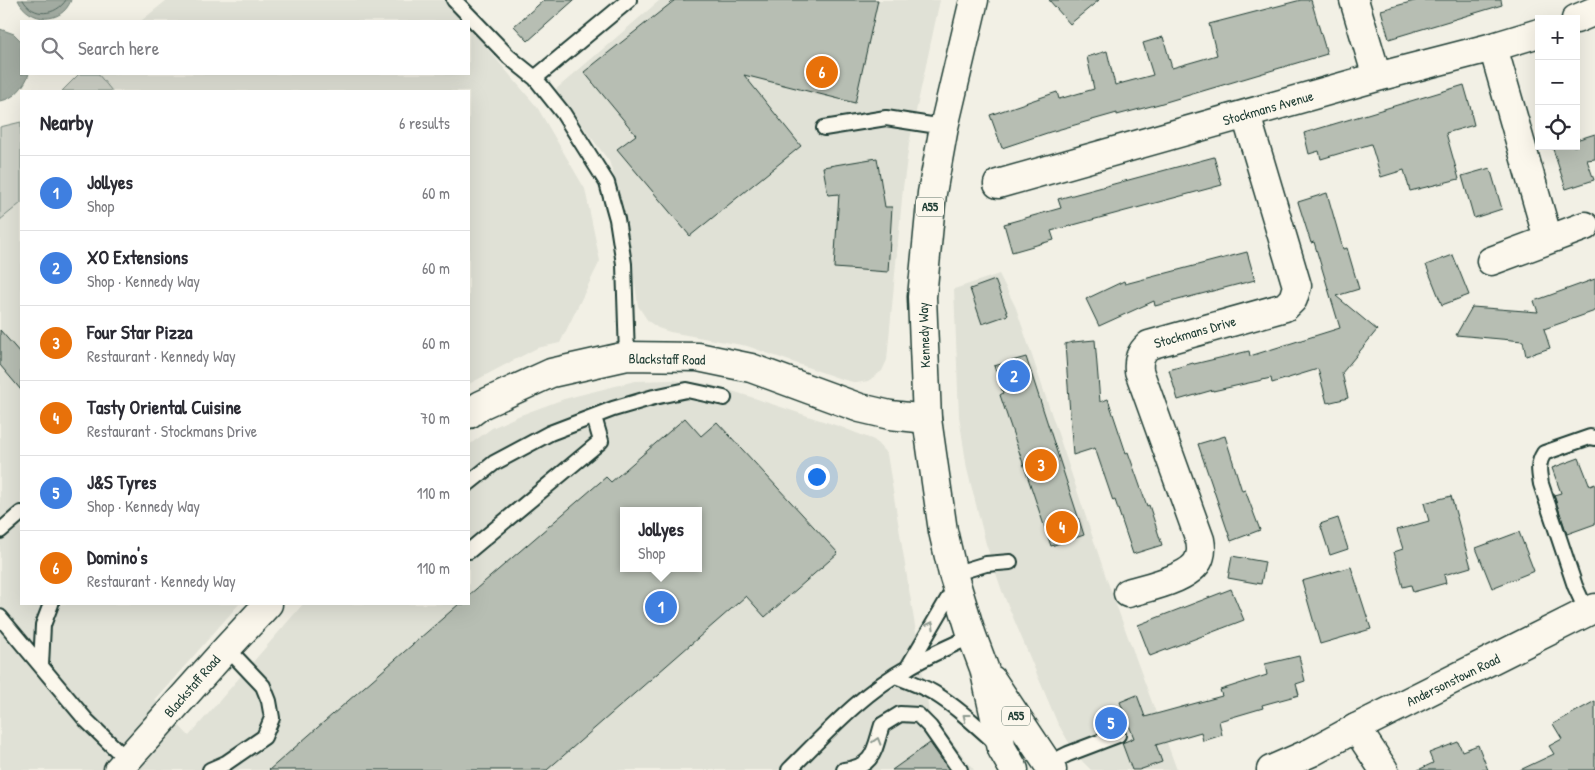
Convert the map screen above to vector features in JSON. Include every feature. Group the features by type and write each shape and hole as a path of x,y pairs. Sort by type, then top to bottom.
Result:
{"main road":[{"name":"Kennedy Way","path":"974,0 944,127 932,193 922,297 927,419 943,531 972,636 984,668 1008,760"},
{"path":"1354,0 1377,77"},
{"path":"1580,17 1595,11"},
{"name":"Stockmans Avenue","path":"998,184 1535,34"},
{"path":"1493,47 1548,239"},
{"name":"Stockmans Drive","path":"1128,593 1179,576 1190,570 1200,557 1201,548 1200,540 1139,371 1138,361 1140,355 1149,345 1285,307 1293,298 1297,286 1246,115"},
{"path":"1491,261 1585,226"},
{"name":"Blackstaff Road","path":"470,413 481,405 551,373 627,356 698,357 751,368 860,408 890,415 927,419"},
{"name":"Blackstaff Road","path":"123,765 267,605"},
{"name":"Andersonstown Road","path":"1271,770 1312,752 1591,610"},
{"name":"Kennedy Way","path":"984,668 1049,768"},
{"path":"1356,728 1384,770"},
{"name":"Andersonstown Road","path":"1288,770 1312,752"}],"lane":[{"path":"454,0 509,57 535,78 563,113 607,183 617,218 624,264 627,356"},
{"path":"535,78 629,0"},
{"path":"824,128 886,118 944,127"},
{"path":"470,483 494,463 550,433 594,417 654,397 687,390 724,398"},
{"path":"470,550 601,441 594,417"},
{"path":"1591,610 1575,586 1541,484 1538,468 1544,453 1590,437 1595,438"},
{"path":"0,531 20,514"},
{"path":"908,667 955,579 986,564 1010,562"},
{"path":"41,665 43,625 51,605"},
{"path":"0,617 123,765"},
{"path":"789,770 872,692 908,667 972,636"},
{"path":"210,770 226,763 264,737 272,718 263,686 227,648"},
{"path":"895,676 935,694 971,721 1008,760"},
{"path":"844,770 858,768 872,758 882,724 900,714 918,715 930,727 960,770"},
{"path":"1049,768 1118,735"}],"shaded area":[{"path":"167,0 445,0 462,20 142,20"},
{"path":"660,0 940,0 909,144 903,188 887,360 882,371 868,381 857,383 841,379 747,346 670,332 658,328 648,321 638,306 625,212 609,161 555,90"},
{"path":"470,28 537,107 585,189 600,261 560,343 537,348 470,383 470,90 111,90 99,75 470,75"},
{"path":"78,75 99,75 111,90 63,90"},
{"path":"20,122 20,204 0,220 0,127"},
{"path":"20,204 20,605 238,605 155,700 189,736 302,605 470,605 470,444 492,428 564,399 635,381 672,380 709,384 841,427 874,440 887,454 929,712 974,770 0,770 0,220"},
{"path":"999,274 1016,308 1107,580 1177,770 1091,770 1083,762 1075,753 1057,722 1002,591 986,544 967,469 959,416 954,289"}],"water":[{"path":"18,0 71,0 67,8 60,14 45,18 37,17 30,13 23,8"},
{"path":"0,29 14,34 20,40 20,75 28,75 18,92 10,98 0,101"}],"building":[{"path":"544,0 574,0 528,41 514,26"},
{"path":"675,0 878,0 855,103 744,75 801,146 690,236 617,149 636,135 584,72"},
{"path":"1049,0 1099,0 1070,24"},
{"path":"1301,0 1311,0 1327,54 1159,104 1117,115 1117,113 1050,132 1002,148 990,115 1057,92 1059,99 1094,89 1087,57 1107,51 1115,85 1153,75 1143,43 1163,37 1172,68 1217,55 1209,24"},
{"path":"1418,0 1501,0 1502,5 1389,39 1381,10"},
{"path":"1464,85 1474,125 1446,133 1459,179 1410,191 1404,170 1381,177 1371,144 1321,159 1319,151 1309,154 1304,133"},
{"path":"1595,134 1595,159 1587,160 1594,180 1566,189 1553,150 1580,150 1580,139"},
{"path":"1214,157 1222,185 1051,231 1054,240 1012,252 1004,224 1061,208 1058,199"},
{"path":"877,158 885,207 892,207 888,272 834,268 839,194 828,195 823,167"},
{"path":"1490,168 1502,209 1474,218 1462,176"},
{"path":"1327,193 1343,249 1347,248 1359,289 1336,296 1377,330 1342,373 1348,398 1327,403 1318,369 1272,383 1271,378 1213,390 1178,400 1169,370 1249,351 1250,356 1340,328 1314,242 1311,243 1298,202"},
{"path":"1247,252 1255,280 1155,306 1154,301 1099,326 1086,299 1124,281 1125,284"},
{"path":"1453,255 1469,295 1442,305 1426,265"},
{"path":"1595,279 1595,311 1544,329 1550,348 1526,356 1523,341 1456,335 1472,307 1538,312 1534,301"},
{"path":"995,280 1008,315 982,324 970,289"},
{"path":"0,330 20,353 20,389 0,365"},
{"path":"1095,340 1100,402 1108,399 1126,453 1128,452 1147,506 1149,505 1162,545 1133,554 1095,448 1073,455 1065,344"},
{"path":"1026,357 1084,535 1051,546 1000,395 1003,393 994,366"},
{"path":"685,418 701,436 717,422 838,553 765,617 746,596 547,770 269,770 458,605 470,605 470,594 606,477 611,482"},
{"path":"1225,436 1242,491 1245,490 1260,530 1231,541 1198,444"},
{"path":"1579,458 1590,486 1595,484 1595,524 1567,534 1554,495 1561,493 1552,468"},
{"path":"1451,496 1471,567 1444,575 1446,583 1413,592 1411,585 1403,587 1394,552 1403,549 1397,530 1429,521 1424,503"},
{"path":"1338,518 1348,549 1330,555 1320,524"},
{"path":"1519,532 1534,571 1492,588 1476,548"},
{"path":"1232,556 1265,562 1261,584 1228,578"},
{"path":"1351,567 1371,629 1320,644 1302,581"},
{"path":"1231,589 1244,620 1150,656 1138,625"},
{"path":"1299,656 1305,681 1296,684 1299,695 1262,705 1263,708 1219,721 1222,735 1203,741 1201,732 1156,745 1162,762 1139,770 1132,770 1122,743 1134,738 1120,702 1137,695 1145,717 1222,696 1220,690 1267,675 1265,664"},
{"path":"1595,701 1595,770 1520,770 1554,754 1549,746 1562,739 1553,724"},
{"path":"1458,742 1462,751 1478,745 1488,770 1418,770 1433,763 1429,753"},
{"path":"930,743 949,770 892,770"}],"place":[{"name":"Domino's","path":"822,72"},
{"name":"XO Extensions","path":"1014,376"},
{"name":"Four Star Pizza","path":"1041,465"},
{"name":"Tasty Oriental Cuisine","path":"1062,527"},
{"name":"Jollyes","path":"661,607"},
{"name":"J&S Tyres","path":"1111,723"}]}
